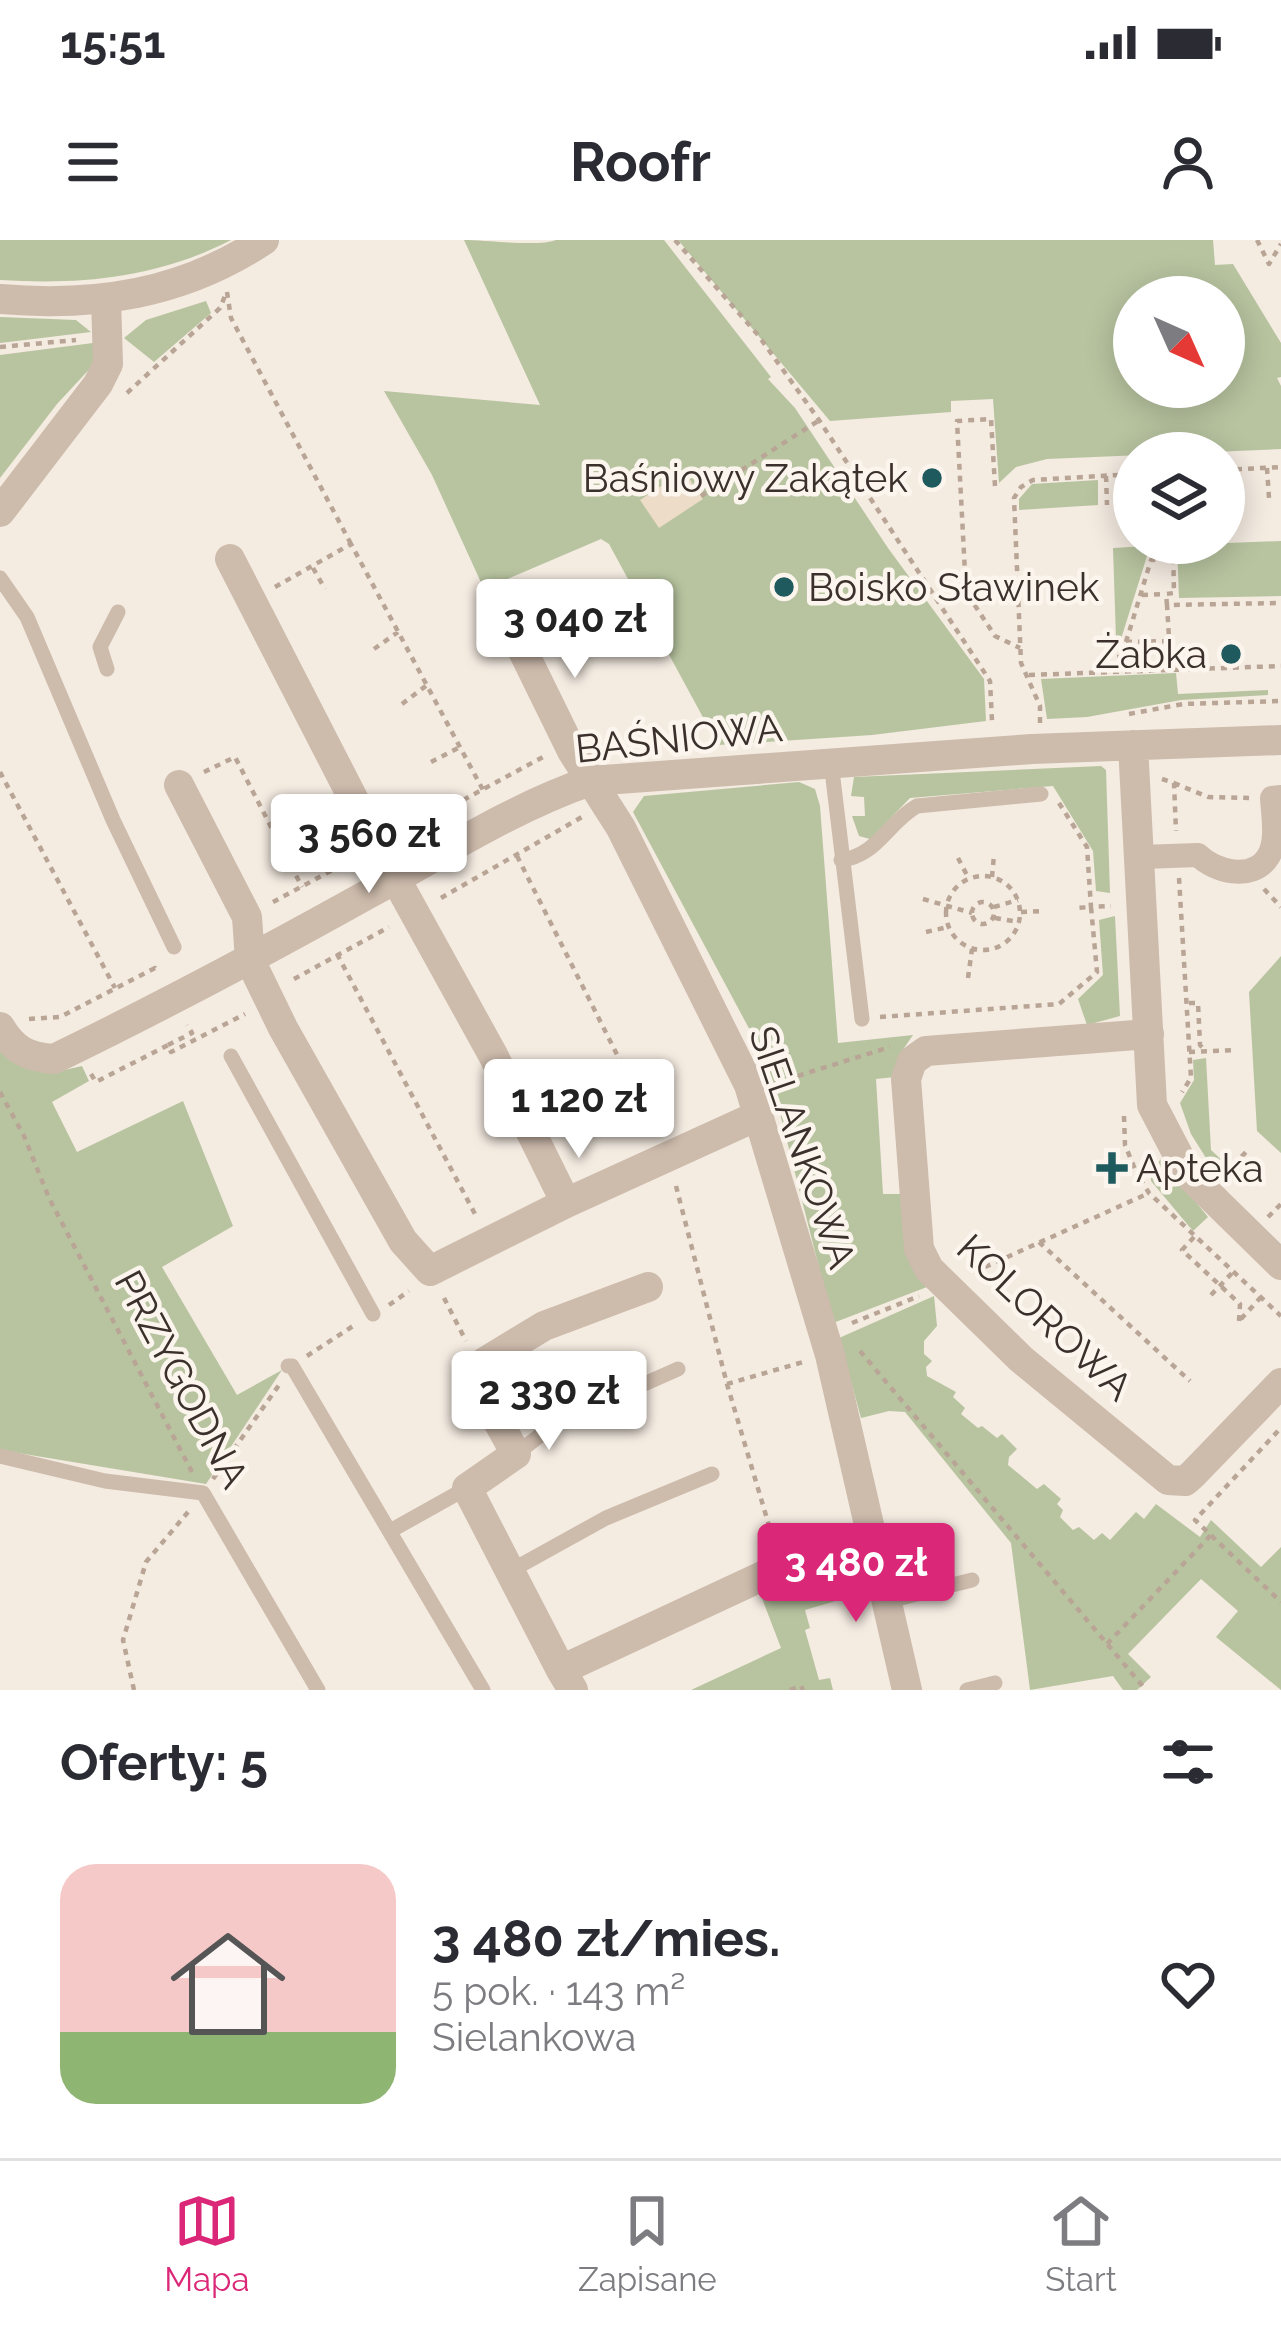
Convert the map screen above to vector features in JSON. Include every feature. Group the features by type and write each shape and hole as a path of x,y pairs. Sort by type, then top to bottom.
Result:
{"street":[{"path":"0,299 73,303 140,295 200,276 264,240"},
{"path":"0,512 98,384 108,364 106,299"},
{"path":"230,559 493,1055 566,1203"},
{"name":"SIELANKOWA","path":"517,595 521,647 590,781 621,828 731,1045 758,1116 830,1355 908,1690"},
{"name":"BAŚNIOWA","path":"77,1048 250,960 532,803 590,781 831,761 1281,740"},
{"path":"1133,746 1152,1105 1188,1174 1281,1265"},
{"path":"179,785 247,916 250,960 267,994 404,1241 430,1271 758,1116"},
{"path":"1142,857 1198,855 1223,871 1252,869 1268,858 1277,798"},
{"path":"0,1027 10,1043 29,1057 54,1059 77,1048"},
{"name":"KOLOROWA","path":"1149,1034 926,1051 915,1058 906,1079 919,1249 944,1286 1006,1344 1168,1480 1185,1481 1192,1475 1281,1383"},
{"path":"648,1287 544,1326 470,1371 516,1454 467,1487 567,1680 782,1568 876,1545"}],"lane":[{"path":"0,578 27,617 113,820 174,946"},
{"path":"107,668 100,647 118,612"},
{"path":"831,761 862,1019"},
{"path":"841,860 868,854 917,806 1041,794"},
{"path":"231,1056 373,1313"},
{"path":"288,1366 483,1690"},
{"path":"516,1454 556,1423 678,1369"},
{"path":"0,1456 105,1481 203,1493"},
{"path":"512,1570 606,1518 712,1474"},
{"path":"390,1531 467,1487"},
{"name":"PRZYGODNA","path":"203,1493 318,1690"},
{"path":"885,1602 972,1580"},
{"path":"967,1690 995,1683"}],"path":[{"path":"675,240 758,335 819,420 990,681 992,718"},
{"path":"1257,240 1268,264 1281,244"},
{"path":"143,377 220,308 227,290 231,318 483,790"},
{"path":"995,486 991,419 957,421 966,592 994,636 1021,648"},
{"path":"701,496 819,420"},
{"path":"1245,469 1281,467"},
{"path":"1267,468 1269,498"},
{"path":"1106,476 1107,505"},
{"path":"1056,722 1036,724 1040,706 1021,648 1012,505 1016,492 1040,478 1113,476"},
{"path":"251,600 351,544"},
{"path":"1117,657 1126,657 1126,642 1150,564"},
{"path":"1140,595 1174,593 1173,564"},
{"path":"311,566 325,589"},
{"path":"1166,594 1171,670"},
{"path":"1167,605 1281,602"},
{"path":"374,650 398,632"},
{"path":"1126,642 1169,641"},
{"path":"1028,676 1281,666"},
{"path":"402,704 427,685"},
{"path":"1113,717 1183,704 1281,701"},
{"path":"431,762 460,747"},
{"path":"179,785 235,757 302,886"},
{"path":"0,772 116,988"},
{"path":"1174,782 1208,797 1277,798"},
{"path":"862,1019 1059,1004 1096,972 1087,847 1054,795 1041,794"},
{"path":"1174,803 1191,1078 1176,1103"},
{"path":"267,994 593,810 609,835 621,828"},
{"path":"992,878 994,855"},
{"path":"517,856 668,1158 727,1384 782,1568"},
{"path":"958,858 969,879"},
{"path":"992,878 1006,883 1018,900 1019,922 1000,946 972,949 954,938 946,906 952,892 969,879 992,878"},
{"path":"923,898 972,913 980,924 993,917 1019,922"},
{"path":"972,913 980,902 993,908 1018,900"},
{"path":"1076,908 1117,906"},
{"path":"993,908 993,917"},
{"path":"1020,912 1045,911"},
{"path":"926,932 948,927"},
{"path":"968,978 972,949"},
{"path":"337,954 490,1242"},
{"path":"1186,1004 1198,1003 1200,1046 1206,1051"},
{"path":"60,1017 96,1082 168,1046 171,1052 249,1011 256,1025"},
{"path":"780,1081 885,1047"},
{"path":"1190,1052 1235,1050"},
{"name":"PRZYGODNA","path":"0,1092 49,1198 203,1493"},
{"path":"1230,1168 1246,1152"},
{"path":"1275,1210 1281,1204"},
{"path":"1194,1237 1182,1250 1240,1304 1239,1322 1262,1297"},
{"path":"1039,1242 1190,1381"},
{"path":"430,1271 478,1365"},
{"path":"1210,1295 1234,1271"},
{"path":"855,1346 1146,1690"},
{"path":"727,1384 819,1358"},
{"path":"1272,1438 1195,1520 1281,1602"},
{"path":"134,1690 123,1640 146,1562 203,1493"},
{"path":"1107,1644 1211,1535"},
{"path":"790,1690 801,1686 803,1690"}],"green space":[{"path":"0,240 231,240 147,271 90,280 30,281 0,280"},
{"path":"464,240 664,240 795,408 888,548 984,679 986,721 872,735 718,745 609,544 601,539 484,589 432,475 384,391 540,405"},
{"path":"678,240 1213,240 1215,265 1233,264 1240,276 1113,276 1113,408 1245,408 1245,284 1281,343 1281,377 1277,378 1281,449 1245,451 1245,432 1113,432 1113,456 1047,459 1016,467 999,483 993,399 951,401 951,412 830,421"},
{"path":"206,301 211,313 154,362 124,338 146,320"},
{"path":"0,317 76,320 91,332 0,343"},
{"path":"93,343 96,362 0,478 0,355"},
{"path":"1098,480 1098,505 1019,510 1019,499 1032,484"},
{"path":"1281,541 1281,596 1179,598 1178,564 1245,564 1245,542"},
{"path":"1114,564 1144,564 1121,639 1116,639"},
{"path":"1176,673 1178,694 1268,690 1268,695 1181,700 1087,717 1047,719 1041,679"},
{"path":"1101,766 1106,770 1110,893 1096,891 1093,851 1053,786 910,798 870,839 859,836 852,816 865,816 864,797 851,796 854,777"},
{"path":"799,782 815,789 820,806 838,1043 913,1035 900,1054 895,1077 876,1079 883,1194 901,1194 927,1287 833,1323 767,1062 633,812 644,796"},
{"path":"1115,916 1120,1016 1087,1025 1078,999 1103,975 1099,920"},
{"path":"1281,956 1281,1153 1257,1131 1249,992"},
{"path":"0,1047 60,1071 82,1066 89,1081 52,1102 77,1152 183,1101 233,1226 162,1267 237,1395 282,1370 206,1484 0,1450"},
{"path":"1206,1058 1211,1150 1226,1164 1216,1174 1191,1134 1180,1103 1194,1080 1193,1060"},
{"path":"1161,1159 1208,1217 1193,1231 1151,1181 1151,1171"},
{"path":"934,1296 937,1326 924,1341 924,1354 932,1361 926,1367 927,1376 956,1392 953,1397 965,1408 961,1414 978,1428 982,1426 997,1438 1002,1434 1017,1449 1008,1465 1037,1489 1044,1484 1061,1499 1057,1504 1063,1510 1060,1517 1073,1530 1079,1527 1094,1540 1102,1533 1110,1540 1136,1512 1144,1519 1156,1504 1200,1537 1211,1520 1261,1567 1281,1547 1281,1690 1216,1637 1238,1611 1201,1579 1128,1654 1151,1677 1137,1690 1123,1690 1113,1676 1030,1690 1011,1543 905,1412 861,1418 839,1338"},
{"path":"841,1576 849,1597 805,1610 810,1628 805,1630 819,1680 830,1678 833,1690 691,1690 781,1648 760,1593"}],"shaded area":[{"path":"684,471 703,499 659,528 640,500"}],"place":[{"name":"Baśniowy Zakątek","path":"932,478"},
{"name":"Boisko Sławinek","path":"784,587"},
{"name":"Żabka","path":"1231,654"},
{"name":"Apteka","path":"1112,1168"}]}
